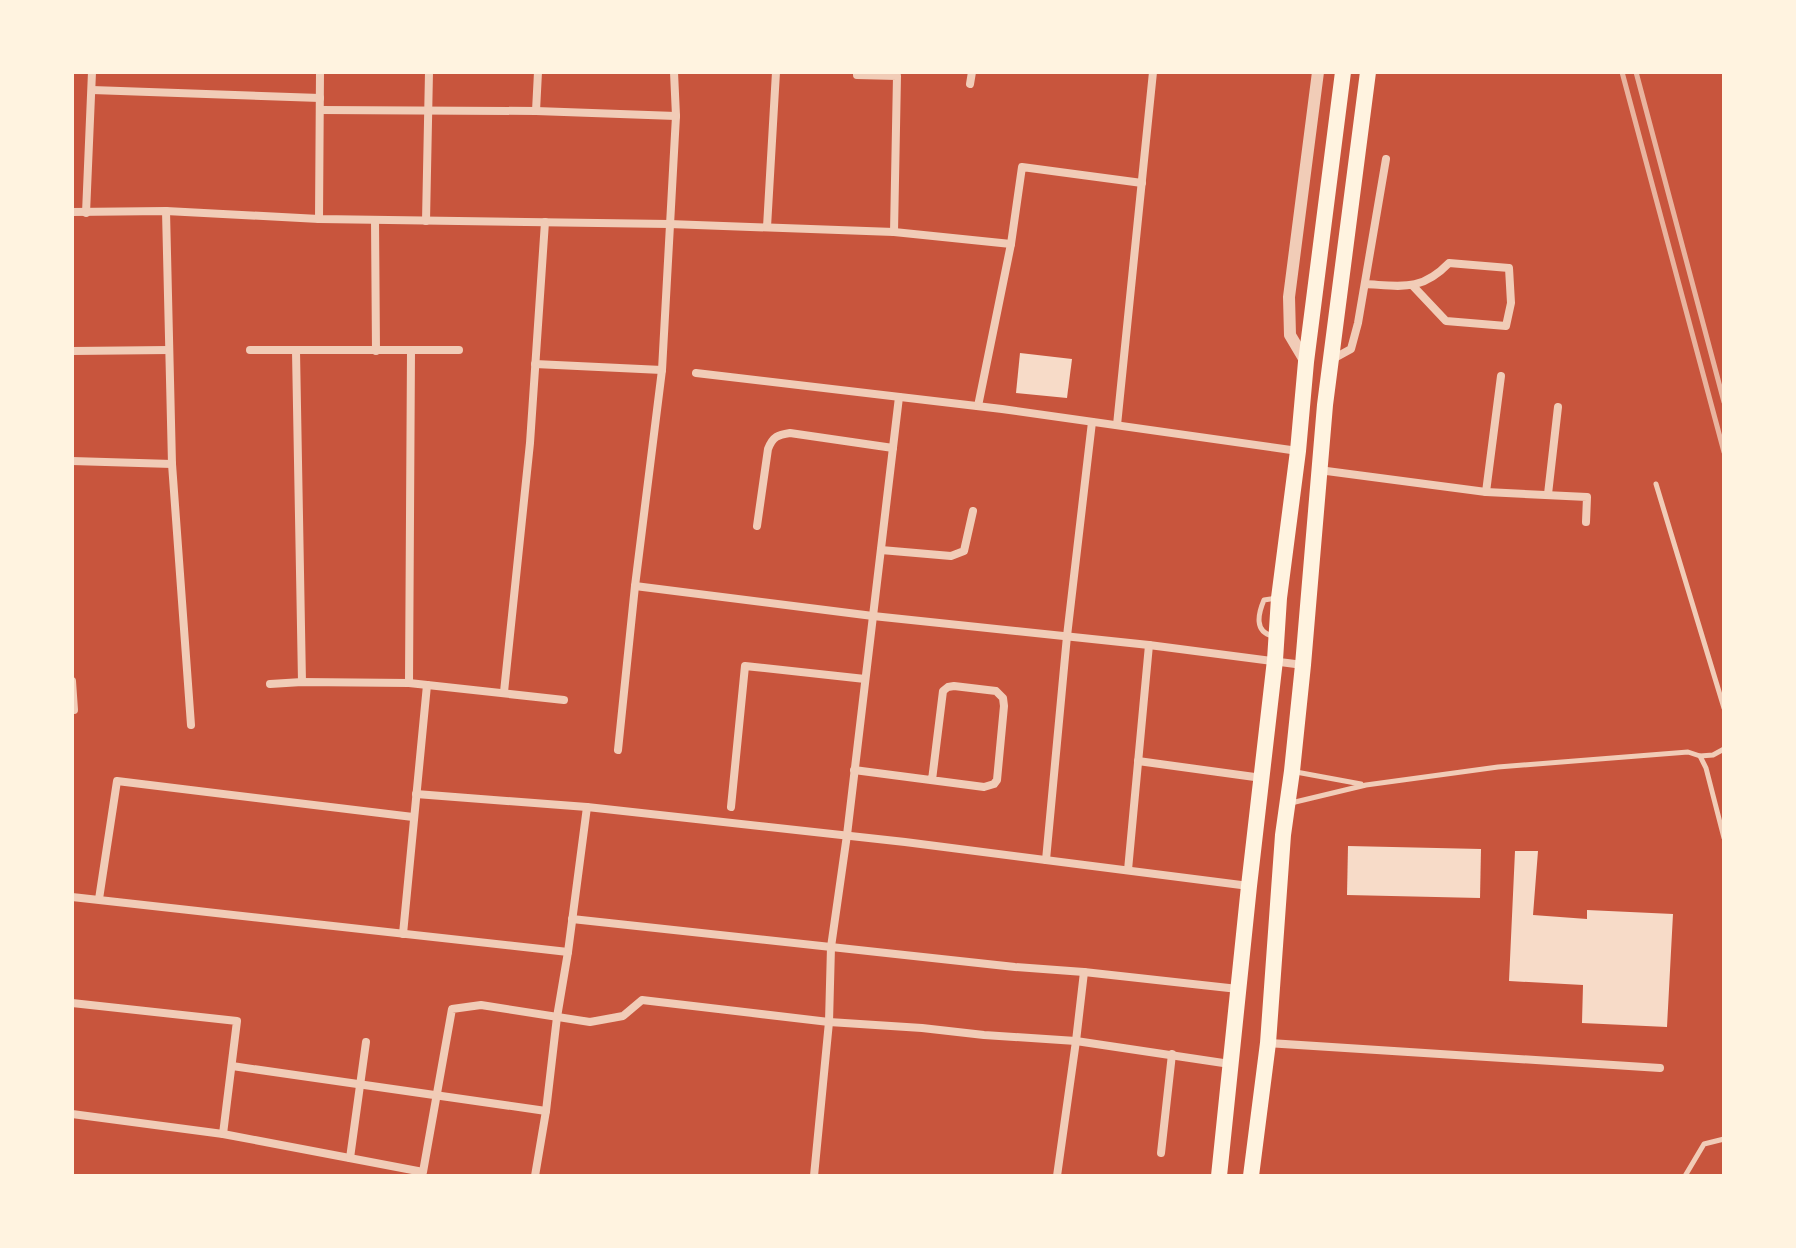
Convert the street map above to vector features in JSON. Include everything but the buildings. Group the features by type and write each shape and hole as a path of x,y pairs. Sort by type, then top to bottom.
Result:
{"main road":[{"path":"1219,1176 1278,636 1279,598 1343,72"},
{"path":"1251,1176 1268,1043 1283,835 1303,665 1318,469 1368,72"}],"street":[{"path":"86,213 92,72"},
{"path":"319,219 320,72"},
{"path":"426,221 429,72"},
{"path":"536,111 538,72"},
{"path":"618,750 662,370 676,116 674,72"},
{"path":"767,227 776,72"},
{"path":"857,72 857,75 897,76 894,232"},
{"path":"970,84 972,72"},
{"path":"1117,425 1153,72"},
{"path":"1306,362 1290,335 1289,297 1318,72"},
{"path":"92,90 320,98"},
{"path":"320,110 536,111 676,116"},
{"path":"1330,361 1351,349 1386,159"},
{"path":"978,406 1011,244 1022,167 1142,183"},
{"path":"72,212 166,211 319,219 767,227 894,232 1011,244"},
{"path":"166,211 172,464 191,725"},
{"path":"375,220 376,351"},
{"path":"504,692 530,443 545,222"},
{"path":"1365,284 1413,286 1441,272 1449,263 1509,268 1511,303 1506,326 1446,321 1413,286"},
{"path":"72,351 169,350"},
{"path":"250,350 459,350"},
{"path":"296,351 302,682"},
{"path":"409,683 411,351"},
{"path":"535,364 662,370"},
{"path":"696,373 978,406 1298,451"},
{"path":"1486,492 1501,376"},
{"path":"814,1176 829,1022 831,947 899,397"},
{"path":"1548,494 1558,407"},
{"path":"1046,860 1067,636 1092,422"},
{"path":"757,526 768,449 772,439 779,434 893,448"},
{"path":"72,461 172,464"},
{"path":"1318,469 1486,492 1587,497 1586,522"},
{"path":"881,550 951,556 964,551 973,511"},
{"path":"635,586 1303,665"},
{"path":"1128,870 1149,645"},
{"path":"731,807 745,666 865,679"},
{"path":"72,681 74,710"},
{"path":"270,684 409,683 564,700"},
{"path":"403,934 427,685"},
{"path":"854,770 984,787 994,784 997,780 1004,706 1003,698 996,691 954,686 943,691 932,780"},
{"path":"1138,761 1262,778"},
{"path":"99,899 117,781 413,817"},
{"path":"416,794 587,807 847,835 1249,886"},
{"path":"535,1176 587,807"},
{"path":"72,897 568,952"},
{"path":"572,919 1238,989"},
{"path":"1057,1176 1084,972"},
{"path":"72,1114 223,1134 423,1174 452,1009 481,1005 590,1022 623,1016 642,1000 829,1022 1076,1041 1231,1064"},
{"path":"72,1003 237,1021 223,1134"},
{"path":"350,1158 366,1042"},
{"path":"1268,1043 1660,1068"},
{"path":"1161,1153 1172,1054"},
{"path":"232,1066 546,1111"}],"lane":[{"path":"1656,484 1724,708"},
{"path":"1287,804 1366,785 1513,766 1688,752 1700,756 1713,755 1724,749"},
{"path":"1700,756 1724,838"},
{"path":"1292,771 1366,785"},
{"path":"1685,1176 1704,1144 1724,1139"}],"railway":[{"path":"1622,72 1724,452"},
{"path":"1636,72 1724,402"}]}
